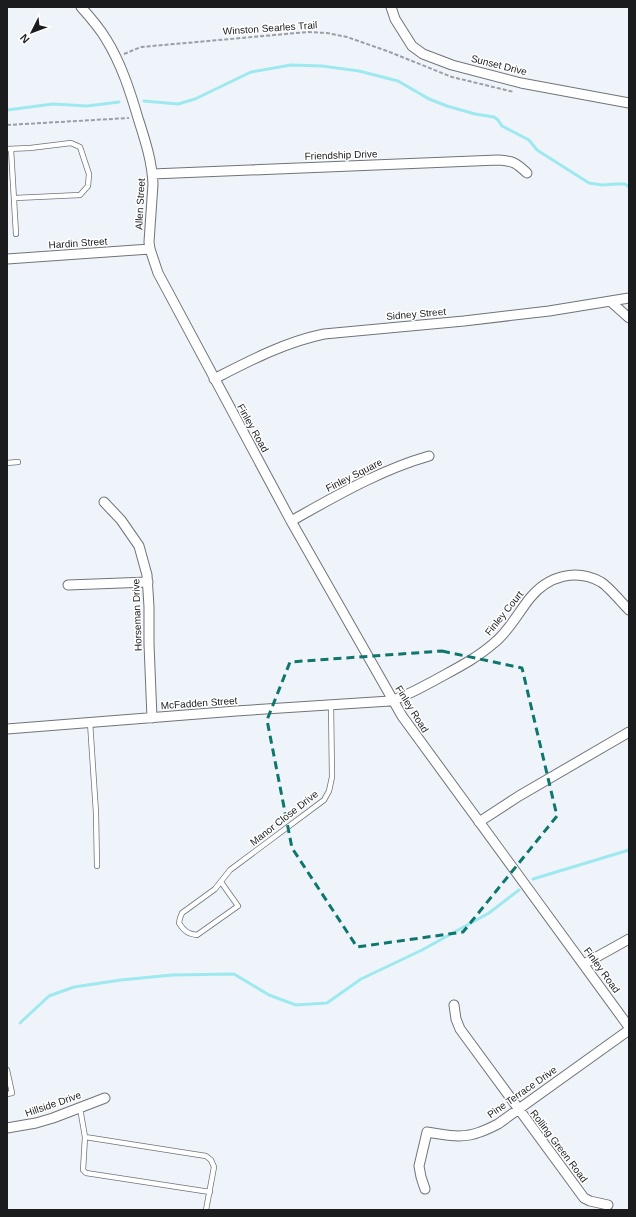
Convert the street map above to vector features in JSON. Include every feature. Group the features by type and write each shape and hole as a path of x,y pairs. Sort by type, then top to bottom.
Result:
{"street":[{"name":"Allen Street","path":"82,7 106,38 129,88 136,109 149,155 152,174 153,184 149,231 150,250 160,279 214,379"},
{"name":"Sunset Drive","path":"391,7 395,19 412,46 423,54 452,65 520,82 629,102"},
{"name":"Friendship Drive","path":"152,174 498,160 516,163 527,173"},
{"name":"Hardin Street","path":"7,259 150,250"},
{"name":"Sidney Street","path":"214,379 267,352 308,337 324,334 464,321 549,311 629,298"},
{"path":"610,301 629,318"},
{"name":"Finley Road","path":"214,379 291,521 402,716 629,1027"},
{"name":"Finley Square","path":"291,521 360,483 390,469 429,456"},
{"name":"Horseman Drive","path":"104,502 122,520 138,546 147,575 152,718"},
{"name":"Finley Court","path":"393,700 412,692 477,656 503,634 538,590 553,579 563,576 579,575 602,582 629,610"},
{"path":"68,585 148,582"},
{"name":"McFadden Street","path":"7,729 393,700"},
{"path":"479,822 519,796 629,732"},
{"path":"584,964 629,939"},
{"name":"Rolling Green Road","path":"454,1005 456,1019 460,1029 584,1198 608,1205"},
{"name":"Pine Terrace Drive","path":"425,1189 419,1166 427,1132 452,1136 465,1135 479,1133 498,1124 629,1030"},
{"name":"Hillside Drive","path":"7,1128 36,1123 53,1118 105,1098"}],"lane":[{"path":"15,198 80,195 88,186 89,174 80,147 71,143 9,149 15,198 16,234"},
{"path":"7,463 18,462"},
{"name":"Manor Close Drive","path":"221,882 238,906 197,935 186,932 180,923 182,913 215,889 230,870 324,800 329,791 332,777 331,705"},
{"path":"90,722 96,813 97,866"},
{"path":"7,1070 12,1093 7,1094"},
{"path":"80,1108 85,1137 83,1170 86,1173 210,1192"},
{"path":"85,1137 206,1156 211,1160 214,1167 206,1210"}],"path":[{"name":"Winston Searles Trail","path":"116,58 141,47 300,32 327,33 347,37 387,51 452,77 517,92"},
{"path":"7,125 129,118 127,112"}],"highlighted area":[{"path":"442,651 522,668 557,816 463,932 357,947 292,848 267,720 290,662"}],"waterway":[{"path":"144,101 178,104 195,99 251,72 291,65 322,66 359,71 398,81 429,99 447,106 475,114 494,117 502,126 529,140 537,150 589,183 602,185 625,184 629,187"},
{"path":"7,110 53,104 87,106 119,102"},
{"path":"533,879 629,850"},
{"path":"20,1023 49,996 74,987 121,980 172,975 234,974 269,995 296,1005 327,1003 361,979 422,950 489,913 519,890"}]}
